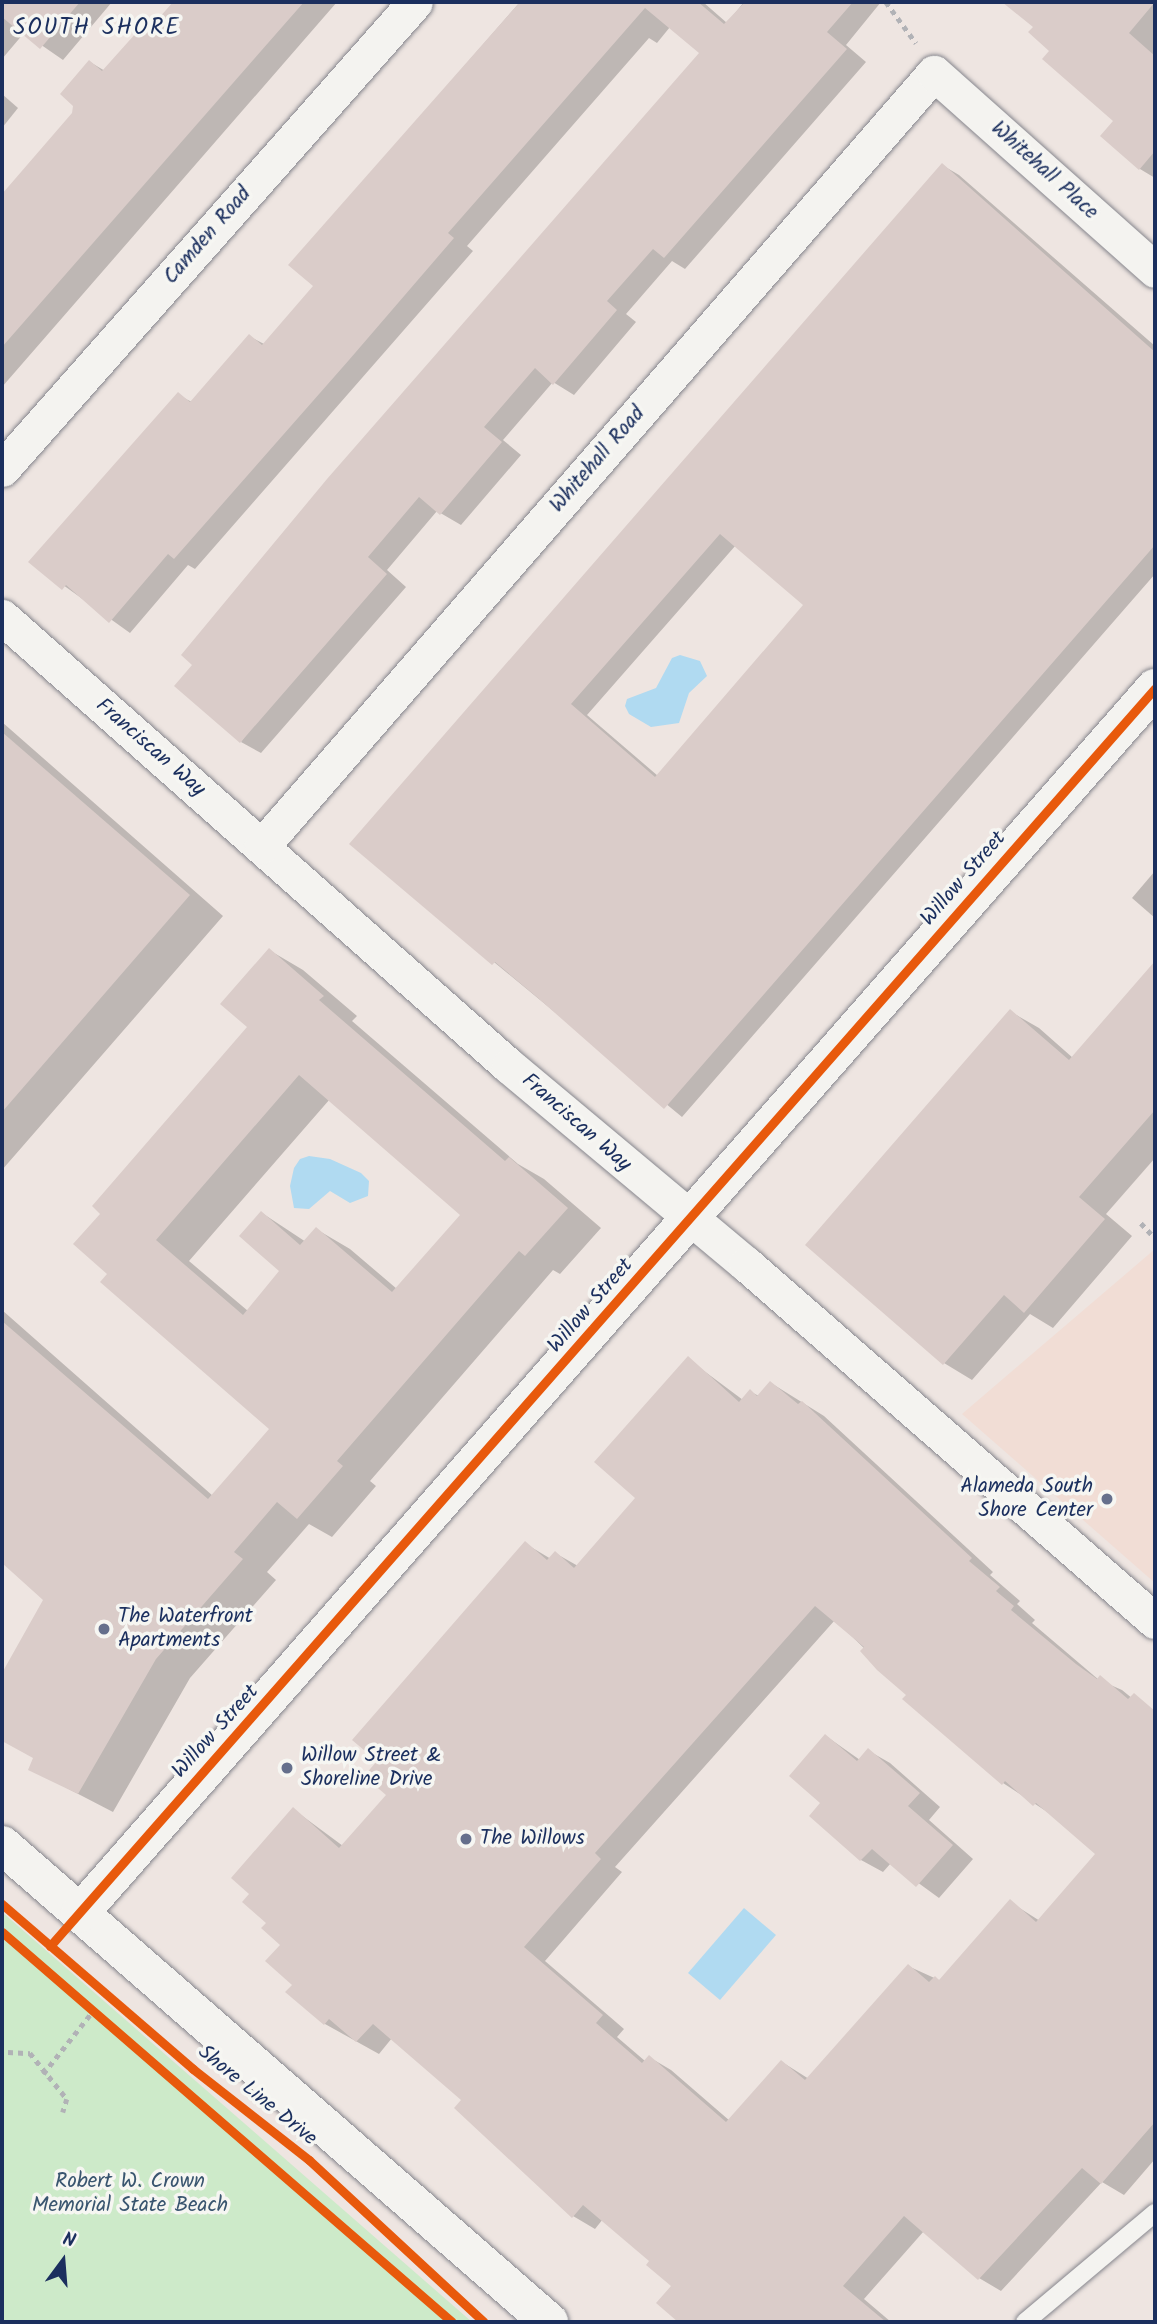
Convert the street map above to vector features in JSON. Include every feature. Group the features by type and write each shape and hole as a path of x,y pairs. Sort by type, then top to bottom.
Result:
{"street":[{"name":"Camden Road","path":"2,470 415,2"},
{"name":"Whitehall Place","path":"934,73 1155,270"},
{"name":"Whitehall Road","path":"262,846 934,73"},
{"name":"Franciscan Way","path":"2,617 509,1066 690,1218 1155,1621"},
{"name":"Willow Street","path":"80,1913 1155,688"},
{"name":"Shore Line Drive","path":"2,1845 549,2322"}],"lane":[{"path":"1025,2322 1155,2213"}],"path":[{"path":"886,2 934,73"},
{"path":"1141,1223 1155,1238"},
{"path":"43,2074 93,2011"},
{"path":"8,2052 30,2053 43,2074 67,2099 63,2112"}],"shaded area":[{"name":"Alameda South Shore Center","path":"1155,1249 1155,1583 962,1414"}],"green space":[{"name":"Robert W. Crown Memorial State Beach","path":"2,1912 472,2322 2,2322"}],"water":[{"path":"680,655 700,661 707,676 689,693 679,723 651,727 629,714 625,706 627,699 656,688 672,658"},
{"path":"309,1156 330,1159 361,1173 369,1181 368,1196 350,1203 330,1191 309,1209 294,1208 290,1186 294,1168 300,1159"},
{"path":"744,1908 776,1935 720,2000 688,1973"}],"building":[{"path":"2,2 80,2 40,49 2,17"},
{"path":"173,2 304,2 2,347 2,194 72,113 73,106 60,94 89,60 102,71 145,23 151,27"},
{"path":"520,2 698,2 724,24 745,2 853,2 827,32 847,49 664,258 653,249 607,301 617,310 553,385 535,368 484,427 502,442 440,515 419,497 368,557 387,574 240,743 174,686 192,665 181,655 327,479 699,53 645,8 448,233 454,238 349,360 174,559 168,554 109,623 66,585 62,590 28,562 178,392 190,402 249,334 262,345 313,286 288,265"},
{"path":"1002,2 1155,2 1129,33 1155,56 1155,151 1139,170 1100,136 1113,121 1042,59 1049,51 1028,32 1033,27"},
{"path":"942,163 1155,352 1155,545 664,1109 538,998 495,962 492,965 349,844","holes":["720,534 803,605 655,777 571,704"]},
{"path":"2,732 190,895 2,1112"},
{"path":"269,948 324,996 319,1000 505,1161 509,1157 568,1208 525,1256 519,1251 337,1461 343,1466 297,1519 277,1502 234,1552 243,1559 156,1659 78,1794 28,1770 33,1758 2,1741 2,1673 43,1600 2,1563 2,1321 208,1499 269,1429 100,1282 107,1274 73,1244 100,1214 92,1206 247,1027 220,1004","holes":["299,1075 460,1215 392,1292 316,1227 300,1245 261,1211 239,1236 279,1271 243,1315 156,1240"]},
{"path":"1155,961 1155,1110 1079,1197 1105,1219 1024,1313 1004,1295 943,1365 805,1245 1010,1009 1069,1060"},
{"name":"The Willows","path":"688,1356 739,1402 750,1389 757,1396 770,1381 798,1404 802,1401 972,1558 969,1561 1000,1587 996,1591 1014,1606 1011,1610 1097,1679 1100,1675 1128,1699 1134,1693 1155,1711 1155,2122 1101,2184 1082,2168 978,2280 904,2216 843,2286 886,2322 678,2322 656,2303 671,2286 646,2265 649,2261 583,2205 572,2218 454,2108 461,2100 373,2024 356,2042 329,2019 324,2025 285,1992 292,1985 265,1961 280,1945 261,1928 266,1923 242,1902 249,1894 231,1878 293,1807 339,1848 386,1795 364,1776 377,1761 352,1740 525,1541 547,1560 555,1551 574,1568 635,1498 594,1462","holes":["815,1606 864,1647 860,1651 906,1695 902,1699 1002,1785 1005,1781 1033,1806 1036,1803 1095,1854 1036,1922 1010,1899 939,1980 935,1976 929,1982 908,1964 805,2080 781,2060 726,2122 649,2055 642,2063 596,2023 603,2015 524,1947 601,1859 595,1853"]},
{"path":"825,1734 857,1761 868,1748 920,1793 908,1806 953,1845 916,1887 872,1849 860,1861 809,1816 820,1803 789,1776"}],"cycle path":[{"path":"50,1946 1155,688"},
{"path":"2,1904 193,2069 309,2160 484,2322"},
{"path":"2,1932 452,2322"}],"place":[{"name":"Alameda South Shore Center","path":"1107,1499"},
{"name":"The Waterfront Apartments","path":"104,1629"},
{"name":"Willow Street & Shoreline Drive","path":"287,1768"},
{"name":"The Willows","path":"466,1839"}],"district":[{"name":"SOUTH SHORE","path":"97,28"}]}
